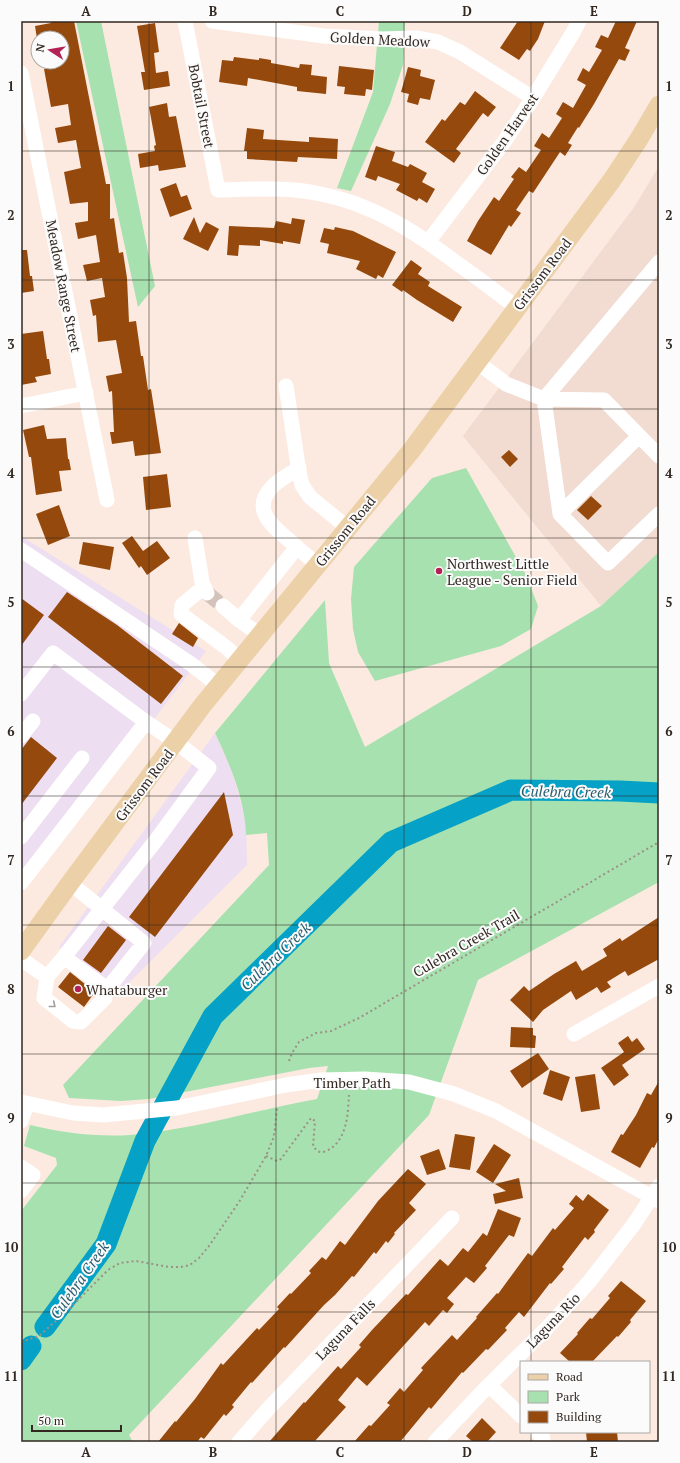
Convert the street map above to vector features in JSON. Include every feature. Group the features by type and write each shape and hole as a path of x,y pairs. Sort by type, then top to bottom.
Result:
{"main road":[{"name":"Grissom Road","path":"21,951 70,883 219,686 411,451 612,180 659,105"}],"street":[{"name":"Bobtail Street","path":"185,21 218,190 274,188 321,194 346,200 370,209 402,225 428,242"},
{"name":"Golden Meadow","path":"212,21 324,36 382,39 416,38 429,40 449,46 460,52 533,98"},
{"name":"Golden Harvest","path":"428,242 504,142 533,98 579,21"},
{"name":"Meadow Range Street","path":"21,73 107,500"},
{"path":"428,242 517,308"},
{"path":"659,262 544,399 560,514 608,563 659,514"},
{"path":"477,362 506,384 544,399 604,400 659,456"},
{"path":"286,386 298,468 302,485 310,497 348,528"},
{"path":"21,406 86,393"},
{"path":"560,514 639,436"},
{"path":"298,468 274,485 268,493 264,504 265,514 270,524 318,565"},
{"path":"195,538 202,582 206,590 182,605 182,614 227,648 240,660"},
{"path":"239,620 297,547"},
{"path":"21,550 191,664 219,686"},
{"path":"223,606 260,635"},
{"path":"21,694 53,653 146,722 176,742 209,768 158,839 47,977 44,998 73,1021 81,1022 105,998 105,992 103,986 64,957"},
{"path":"21,736 33,721"},
{"path":"21,883 146,722"},
{"path":"21,837 82,758"},
{"path":"70,883 144,943 105,992"},
{"path":"21,959 47,977"},
{"path":"574,1034 659,986"},
{"name":"Timber Path","path":"24,1103 73,1113 103,1115 177,1108 286,1085 321,1080 365,1079 409,1082 454,1094 496,1111 656,1195"},
{"path":"21,1121 24,1103"},
{"path":"21,1167 33,1175 21,1191"},
{"name":"Laguna Rio","path":"435,1442 489,1385 546,1329 589,1282 656,1195"},
{"name":"Laguna Falls","path":"238,1442 452,1218"},
{"path":"489,1385 520,1415"}],"path":[{"name":"Culebra Creek Trail","path":"289,1061 299,1042 316,1033 331,1030 359,1018 659,842"},
{"path":"266,1156 275,1161 281,1159 311,1118 315,1121 313,1146 317,1151 321,1152 329,1150 336,1143 344,1130 350,1095"},
{"path":"21,1342 39,1336 67,1311 108,1270 120,1263 136,1261 169,1267 181,1267 190,1265 199,1258 239,1202 266,1156 273,1139 276,1108"}],"shaded area":[{"path":"659,166 659,552 601,606 463,436 635,206"},
{"path":"21,536 206,651 21,894"},
{"path":"215,733 231,769 246,819 247,865 113,999 113,989 109,982 59,947"}],"green space":[{"path":"76,21 101,21 155,286 138,307"},
{"path":"379,21 405,21 403,65 390,104 351,191 337,188 373,92"},
{"name":"Northwest Little League - Senior Field","path":"466,468 526,575 538,606 531,629 501,646 375,681 358,652 353,629 351,599 354,567 432,478"},
{"path":"659,552 659,882 478,980 429,1115 129,1435 133,1442 21,1442 21,1211 57,1165 56,1158 24,1146 30,1125 80,1134 105,1135 130,1135 177,1129 317,1099 328,1066 309,1068 149,1099 121,1101 69,1098 63,1085 269,865 267,833 246,835 240,795 226,757 215,733 325,600 329,663 365,747 601,606"}],"building":[{"path":"51,21 74,21 106,184 110,184 110,219 114,218 119,253 123,252 127,278 129,322 136,321 148,390 151,389 161,453 135,456 133,441 112,444 110,432 114,432 112,391 109,392 106,376 122,373 116,340 98,342 96,315 93,316 90,300 105,297 102,278 87,281 83,265 100,262 96,235 78,239 75,223 88,221 88,202 70,204 64,172 81,168 76,140 58,143 55,128 71,125 68,104 51,107 44,70 70,70 70,30 36,30 35,26 51,23"},
{"path":"518,21 545,21 538,39 530,51 527,49 519,60 500,48"},
{"path":"616,21 637,21 625,48 630,50 625,61 619,59 594,104 568,143 572,145 565,156 560,152 533,193 529,191 516,210 521,213 511,227 509,225 491,255 467,241 494,197 499,201 514,179 511,177 519,167 526,172 541,150 534,146 542,133 549,138 562,118 556,114 563,102 573,108 586,85 577,80 583,68 589,72 602,50 595,47 601,35 608,38"},
{"path":"155,23 159,52 154,53 156,73 168,71 170,86 144,90 141,72 145,72 137,26"},
{"path":"234,57 271,60 271,63 299,68 300,64 312,65 311,75 327,77 326,94 297,91 297,87 248,78 247,86 219,82 222,60 233,61"},
{"path":"339,66 374,70 372,90 366,89 365,96 344,94 345,87 337,86"},
{"path":"408,67 421,70 420,76 435,80 430,100 420,98 418,105 407,102 409,94 401,92"},
{"path":"475,91 496,107 488,117 483,113 456,149 461,153 454,163 425,142 442,119 445,121 460,102 465,105"},
{"path":"167,103 169,117 176,116 186,167 159,171 158,165 140,168 138,154 155,151 154,146 156,145 149,107"},
{"path":"247,128 264,130 263,139 309,142 309,137 338,139 337,159 298,157 297,162 247,159 247,151 244,151"},
{"path":"376,146 395,152 392,161 408,167 410,164 427,173 422,182 435,189 427,203 419,198 417,201 396,190 400,184 378,176 376,181 365,177"},
{"path":"176,183 181,197 187,195 192,209 170,217 160,189"},
{"path":"194,217 200,233 206,222 219,229 208,251 183,239"},
{"path":"292,218 305,220 300,244 283,241 283,244 260,240 260,246 239,245 238,256 227,255 229,226 274,228 276,221 291,224"},
{"path":"335,227 353,231 396,252 383,278 378,275 376,279 356,269 360,261 327,253 329,244 320,242 324,228 334,230"},
{"path":"21,250 27,250 30,276 32,276 34,291 21,293"},
{"path":"411,260 422,268 418,274 430,282 428,286 462,307 453,322 403,290 402,292 392,285"},
{"path":"43,331 51,374 35,377 37,382 21,385 21,334"},
{"path":"44,425 47,439 66,438 68,459 71,470 59,471 62,491 36,495 31,457 29,457 23,430"},
{"path":"509,450 518,459 510,467 501,457"},
{"path":"167,474 171,507 146,510 143,477"},
{"path":"591,496 602,506 588,520 577,510"},
{"path":"59,505 70,536 48,545 36,514"},
{"path":"132,536 143,551 157,541 170,558 147,575 141,566 139,568 122,543"},
{"path":"83,542 114,547 110,570 79,564"},
{"path":"67,592 117,625 183,676 161,704 48,617"},
{"path":"21,598 44,615 21,646"},
{"path":"179,623 198,638 193,647 172,634"},
{"path":"31,737 57,758 21,805 21,750"},
{"path":"224,792 233,835 155,937 129,917"},
{"path":"659,917 659,959 628,976 625,971 607,982 611,987 601,993 597,987 576,1000 571,991 543,1010 533,1022 510,1000 524,986 529,991 576,961 582,971 607,956 603,949 620,938 622,941"},
{"path":"108,926 126,940 101,973 83,960"},
{"name":"Whataburger","path":"70,972 95,992 84,1007 58,987"},
{"path":"511,1027 533,1028 533,1035 536,1036 535,1048 510,1047"},
{"path":"628,1036 632,1042 637,1038 645,1049 622,1065 629,1075 614,1086 601,1068 624,1052 618,1043"},
{"path":"538,1053 549,1069 522,1088 510,1071"},
{"path":"550,1070 570,1077 562,1101 543,1094"},
{"path":"595,1074 600,1109 581,1112 575,1077"},
{"path":"659,1081 659,1138 640,1168 611,1152 621,1134 623,1135 636,1115 647,1093 651,1095"},
{"path":"455,1134 475,1137 470,1170 449,1167"},
{"path":"494,1144 511,1155 493,1183 476,1172"},
{"path":"439,1149 446,1169 427,1175 420,1156"},
{"path":"408,1169 426,1184 409,1203 416,1210 394,1233 395,1234 388,1243 386,1241 376,1254 374,1252 354,1277 352,1276 285,1348 284,1347 252,1383 251,1382 232,1405 234,1407 226,1416 224,1414 204,1439 201,1437 197,1442 158,1442 195,1399 221,1363 223,1365 257,1328 259,1330 279,1309 277,1307 311,1273 309,1271 322,1257 326,1260 340,1241 345,1245 378,1201"},
{"path":"519,1178 523,1198 495,1204 493,1194 506,1191 495,1184"},
{"path":"588,1194 609,1210 594,1230 595,1232 588,1240 585,1237 562,1267 564,1269 551,1284 550,1283 524,1317 519,1312 505,1328 507,1330 488,1350 486,1349 463,1373 462,1372 431,1409 429,1407 400,1442 354,1442 390,1405 387,1403 400,1388 404,1392 423,1370 421,1368 452,1335 457,1340 477,1318 476,1317 497,1293 498,1294 528,1253 532,1256 553,1228 555,1230 574,1208 569,1204 576,1195 583,1201"},
{"path":"498,1209 521,1218 514,1237 509,1235 485,1266 487,1268 474,1283 466,1277 447,1298 454,1304 447,1313 443,1310 429,1326 425,1322 367,1386 357,1377 338,1400 346,1407 314,1442 269,1442 338,1366 341,1369 361,1347 359,1345 372,1330 406,1294 408,1295 440,1259 448,1266 463,1248 468,1252 483,1233 487,1236"},
{"path":"621,1281 646,1301 618,1337 617,1336 593,1361 569,1361 560,1353 578,1334 577,1333 590,1318 592,1319 610,1298 608,1296"},
{"path":"482,1418 496,1432 487,1442 473,1442 466,1436"},
{"path":"586,1433 617,1433 618,1442 587,1442"}],"waterway":[{"name":"Culebra Creek","path":"45,1327 106,1244 145,1141 213,1016 391,842 511,790 620,791 659,793"},
{"name":"Culebra Creek","path":"21,1360 31,1346"}],"tunnel":[{"path":"207,593 223,606"}],"place":[{"name":"Northwest Little League - Senior Field","path":"439,571"},
{"name":"Whataburger","path":"78,989"}]}
